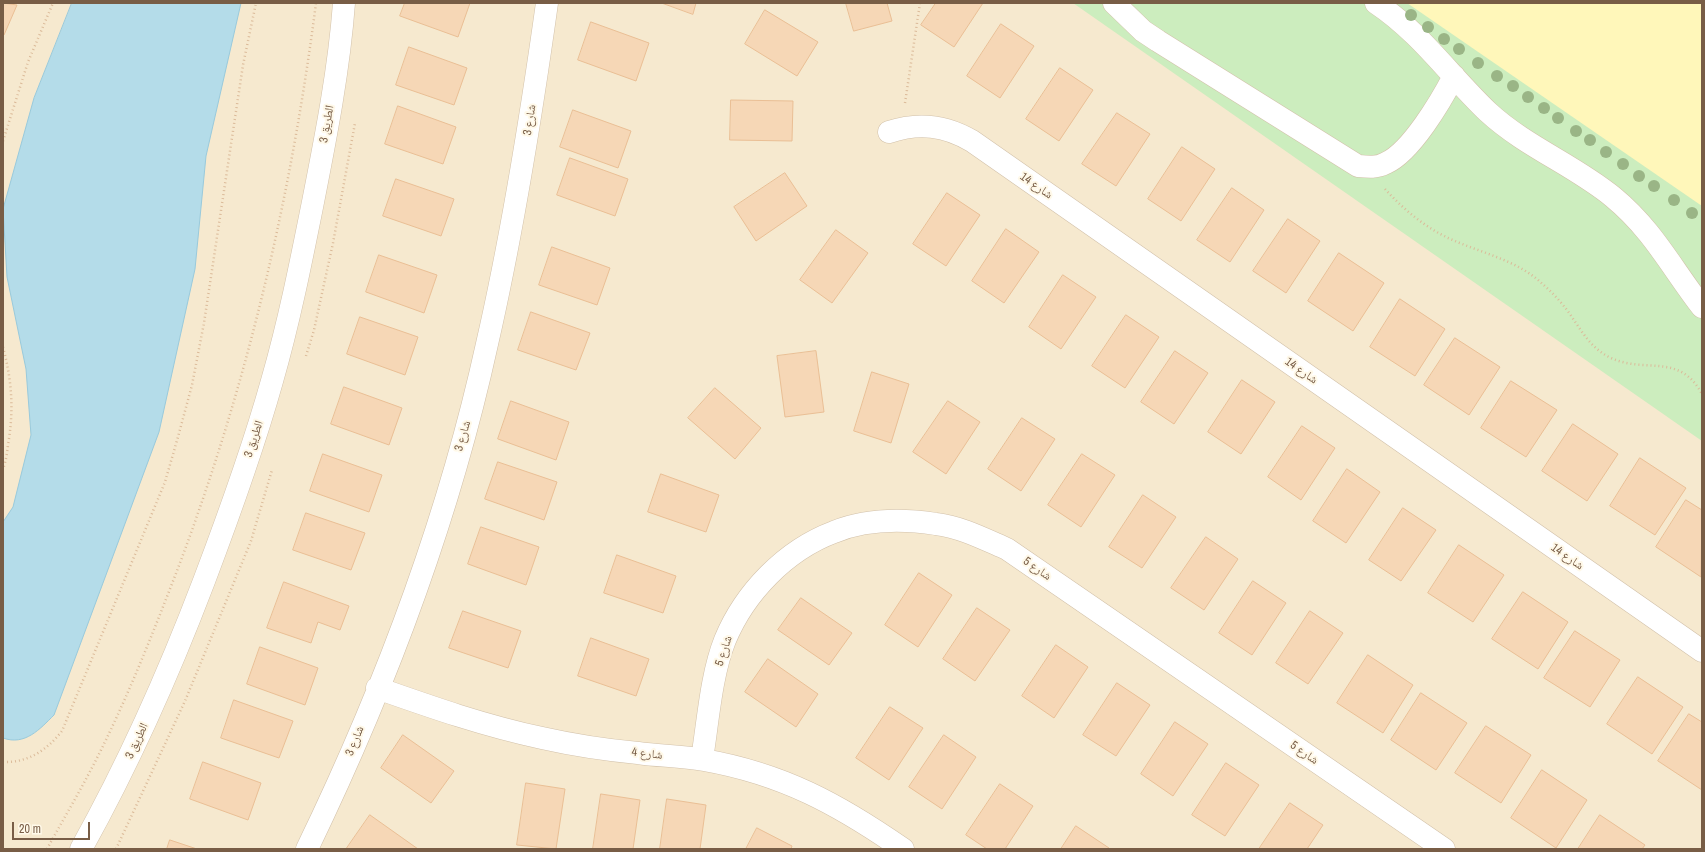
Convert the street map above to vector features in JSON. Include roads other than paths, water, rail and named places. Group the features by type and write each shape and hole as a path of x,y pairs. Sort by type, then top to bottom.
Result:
{"street":[{"name":"3 الطريق","path":"81,849 124,768 157,698 214,556 255,439 276,366 303,251 327,129 336,73 344,3"},
{"name":"شارع 3","path":"307,849 332,798 377,688 411,601 439,517 487,345 511,229 529,128 547,3"},
{"path":"1114,3 1143,31 1358,166 1368,167 1386,163 1410,142 1441,101 1454,76"},
{"path":"1376,3 1414,32 1489,112 1518,136 1595,183 1632,214 1650,233 1702,307"},
{"name":"شارع 14","path":"895,130 927,125 958,133 972,141 1702,651"},
{"name":"شارع 5","path":"702,759 716,676 725,641 743,606 768,576 800,548 835,531 873,522 905,520 938,524 969,532 1007,549 1444,849"},
{"name":"شارع 4","path":"377,688 449,714 542,738 636,753 702,759 745,768 786,782 813,794 864,822 903,849"}],"water":[{"path":"72,3 241,3 206,156 195,269 159,432 54,715 32,735 18,740 11,740 3,738 3,522 13,507 31,435 26,369 7,277 3,209 34,98"}]}
